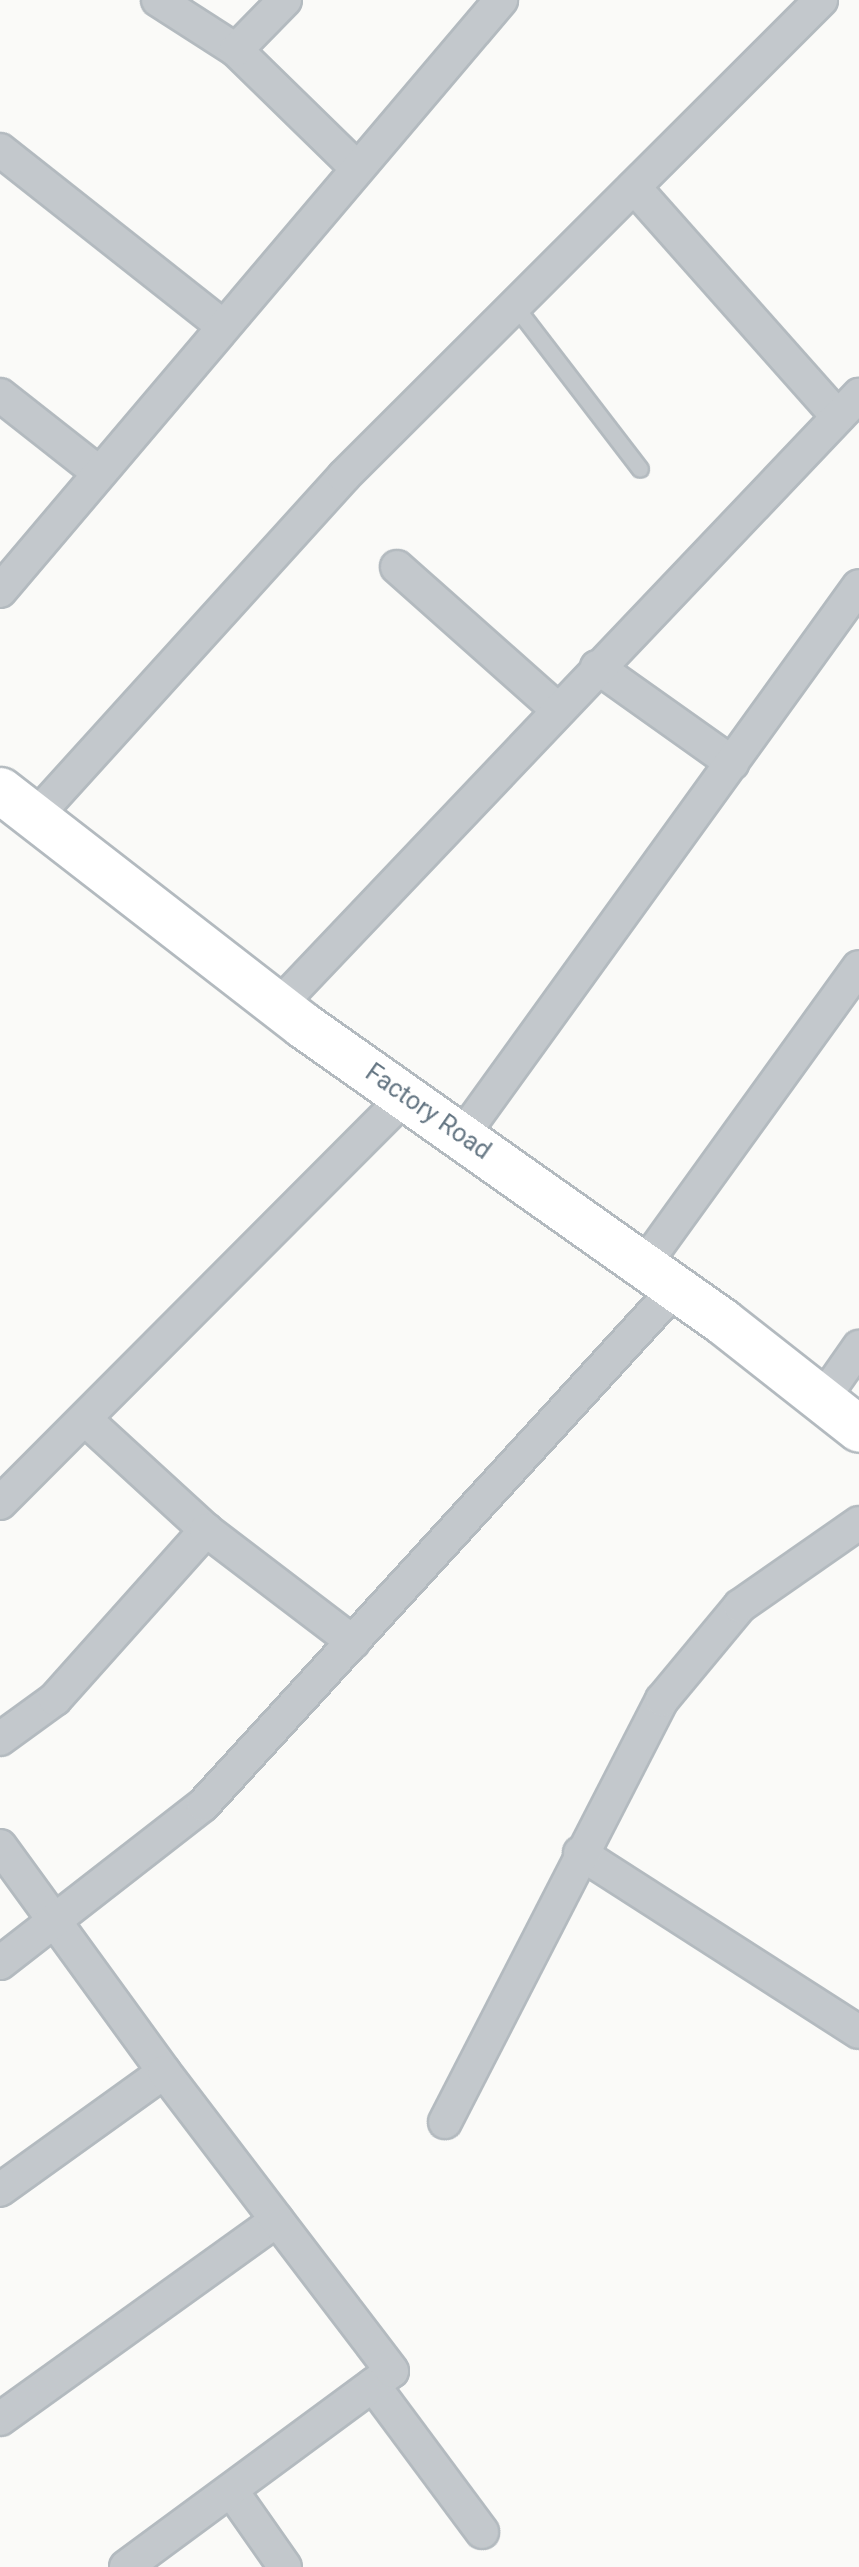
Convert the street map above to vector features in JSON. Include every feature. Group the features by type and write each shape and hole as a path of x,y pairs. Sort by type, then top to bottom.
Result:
{"main road":[{"name":"Factory Road","path":"17,803 279,1005 660,1277 859,1429"}],"street":[{"path":"158,0 236,50 355,166"},
{"path":"236,50 285,0"},
{"path":"0,591 220,324 501,0"},
{"path":"17,803 821,0"},
{"path":"0,150 220,324"},
{"path":"279,1005 848,406 634,187"},
{"path":"0,395 98,472"},
{"path":"398,567 557,710"},
{"path":"462,1136 859,586"},
{"path":"597,667 732,762"},
{"path":"0,1963 54,1925 203,1805 353,1642 660,1277 859,967"},
{"path":"3,1493 86,1420 406,1096"},
{"path":"822,1400 859,1347"},
{"path":"86,1420 206,1530 353,1642"},
{"path":"445,2122 662,1700 740,1606 859,1522"},
{"path":"0,1739 55,1700 206,1530"},
{"path":"0,1846 54,1925 392,2371 126,2567"},
{"path":"580,1853 859,2032"},
{"path":"0,2190 164,2072"},
{"path":"0,2418 277,2220"},
{"path":"373,2385 482,2532"},
{"path":"231,2490 285,2567"}],"lane":[{"path":"515,306 640,469"}]}
